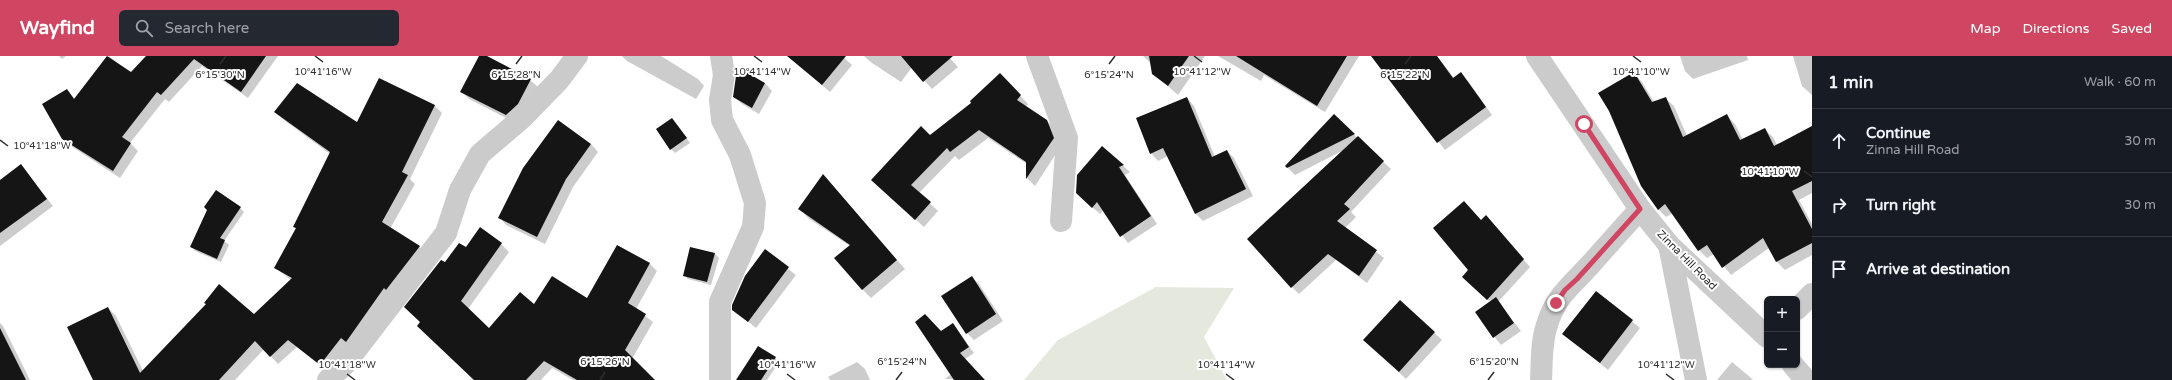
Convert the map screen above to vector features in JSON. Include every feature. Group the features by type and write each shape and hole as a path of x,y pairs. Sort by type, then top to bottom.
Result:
{"street":[{"path":"328,380 345,364 446,233 460,190 480,154 521,119 559,80 577,56"},
{"path":"720,380 722,348 720,302 753,227 755,203 740,155 722,120 720,100 724,75 722,56"},
{"path":"1037,56 1067,138 1061,221"},
{"name":"Zinna Hill Road","path":"1537,56 1640,209 1669,245 1764,333"},
{"path":"1541,380 1543,348 1547,325 1556,303 1565,290 1577,279 1640,209"},
{"path":"1669,245 1696,380"},
{"path":"1800,306 1812,294"},
{"path":"1796,368 1806,380"}],"shaded area":[{"path":"1156,287 1234,288 1204,337 1227,380 1024,380 1058,340"}],"building":[{"path":"107,56 131,72 146,56 266,56 241,92 194,59 161,95 157,92 122,137 131,143 113,171 62,139 42,104 67,89 74,99"},
{"path":"479,56 487,56 531,79 518,104 506,115 460,92"},
{"path":"787,56 846,56 822,85"},
{"path":"901,56 953,56 923,82"},
{"path":"1149,56 1189,56 1168,86 1152,74"},
{"path":"1236,56 1347,56 1317,106"},
{"path":"1371,56 1437,56 1453,78 1461,72 1486,107 1437,143"},
{"path":"741,69 765,83 752,108 733,97 736,76"},
{"path":"1634,72 1652,102 1666,97 1683,137 1727,114 1740,140 1765,128 1774,146 1812,126 1812,181 1792,191 1812,229 1812,243 1776,262 1763,238 1722,268 1707,245 1698,251 1665,204 1658,210 1641,186 1609,111 1598,93"},
{"path":"1000,73 1021,95 1017,100 1047,120 1054,138 1026,179 1026,162 979,130 950,152 947,148 911,185 931,202 915,220 871,180 921,126 930,135 971,103 970,101"},
{"path":"379,78 435,105 402,172 408,175 382,222 420,246 386,290 384,288 346,342 341,338 320,365 288,340 270,357 255,341 219,380 93,380 67,327 108,307 140,373 206,304 204,303 219,284 254,314 292,278 274,268 296,228 293,227 330,152 274,112 297,83 357,122"},
{"path":"1187,97 1212,157 1227,150 1246,189 1195,214 1163,148 1150,154 1136,118"},
{"path":"1334,114 1355,134 1287,168 1285,166"},
{"path":"672,118 687,138 670,150 656,129"},
{"path":"558,120 591,144 566,179 537,237 498,218 523,168"},
{"path":"1358,136 1384,161 1344,204 1350,209 1337,221 1377,250 1359,276 1328,254 1291,288 1247,239"},
{"path":"1102,146 1124,165 1119,167 1151,216 1120,237 1097,202 1092,208 1076,193 1077,175"},
{"path":"21,164 47,199 0,233 0,180"},
{"path":"823,174 897,260 862,290 834,258 850,245 798,209"},
{"path":"216,190 241,207 220,238 225,240 217,259 190,247 207,210 204,207"},
{"path":"1464,201 1481,220 1486,215 1524,259 1487,300 1462,277 1468,270 1433,228"},
{"path":"480,227 502,243 461,301 489,328 520,292 534,304 552,276 587,298 617,245 650,263 628,303 646,314 625,350 655,380 577,380 544,361 526,380 474,380 417,326 420,322 404,307 441,260 445,262 459,243 466,247"},
{"path":"690,247 715,253 707,282 683,276"},
{"path":"765,249 789,267 748,322 732,310 732,305 745,276"},
{"path":"972,276 996,314 966,334 941,296"},
{"path":"1596,291 1633,320 1600,363 1562,334"},
{"path":"1496,297 1514,323 1493,338 1475,312"},
{"path":"1400,300 1435,332 1399,372 1363,340"},
{"path":"925,314 941,331 953,323 969,347 960,353 985,380 954,380 915,322"},
{"path":"0,328 26,380 0,380"},
{"path":"758,346 776,357 761,380 736,380"}],"route":[{"path":"1556,303 1565,290 1577,279 1640,209 1584,124"}]}
